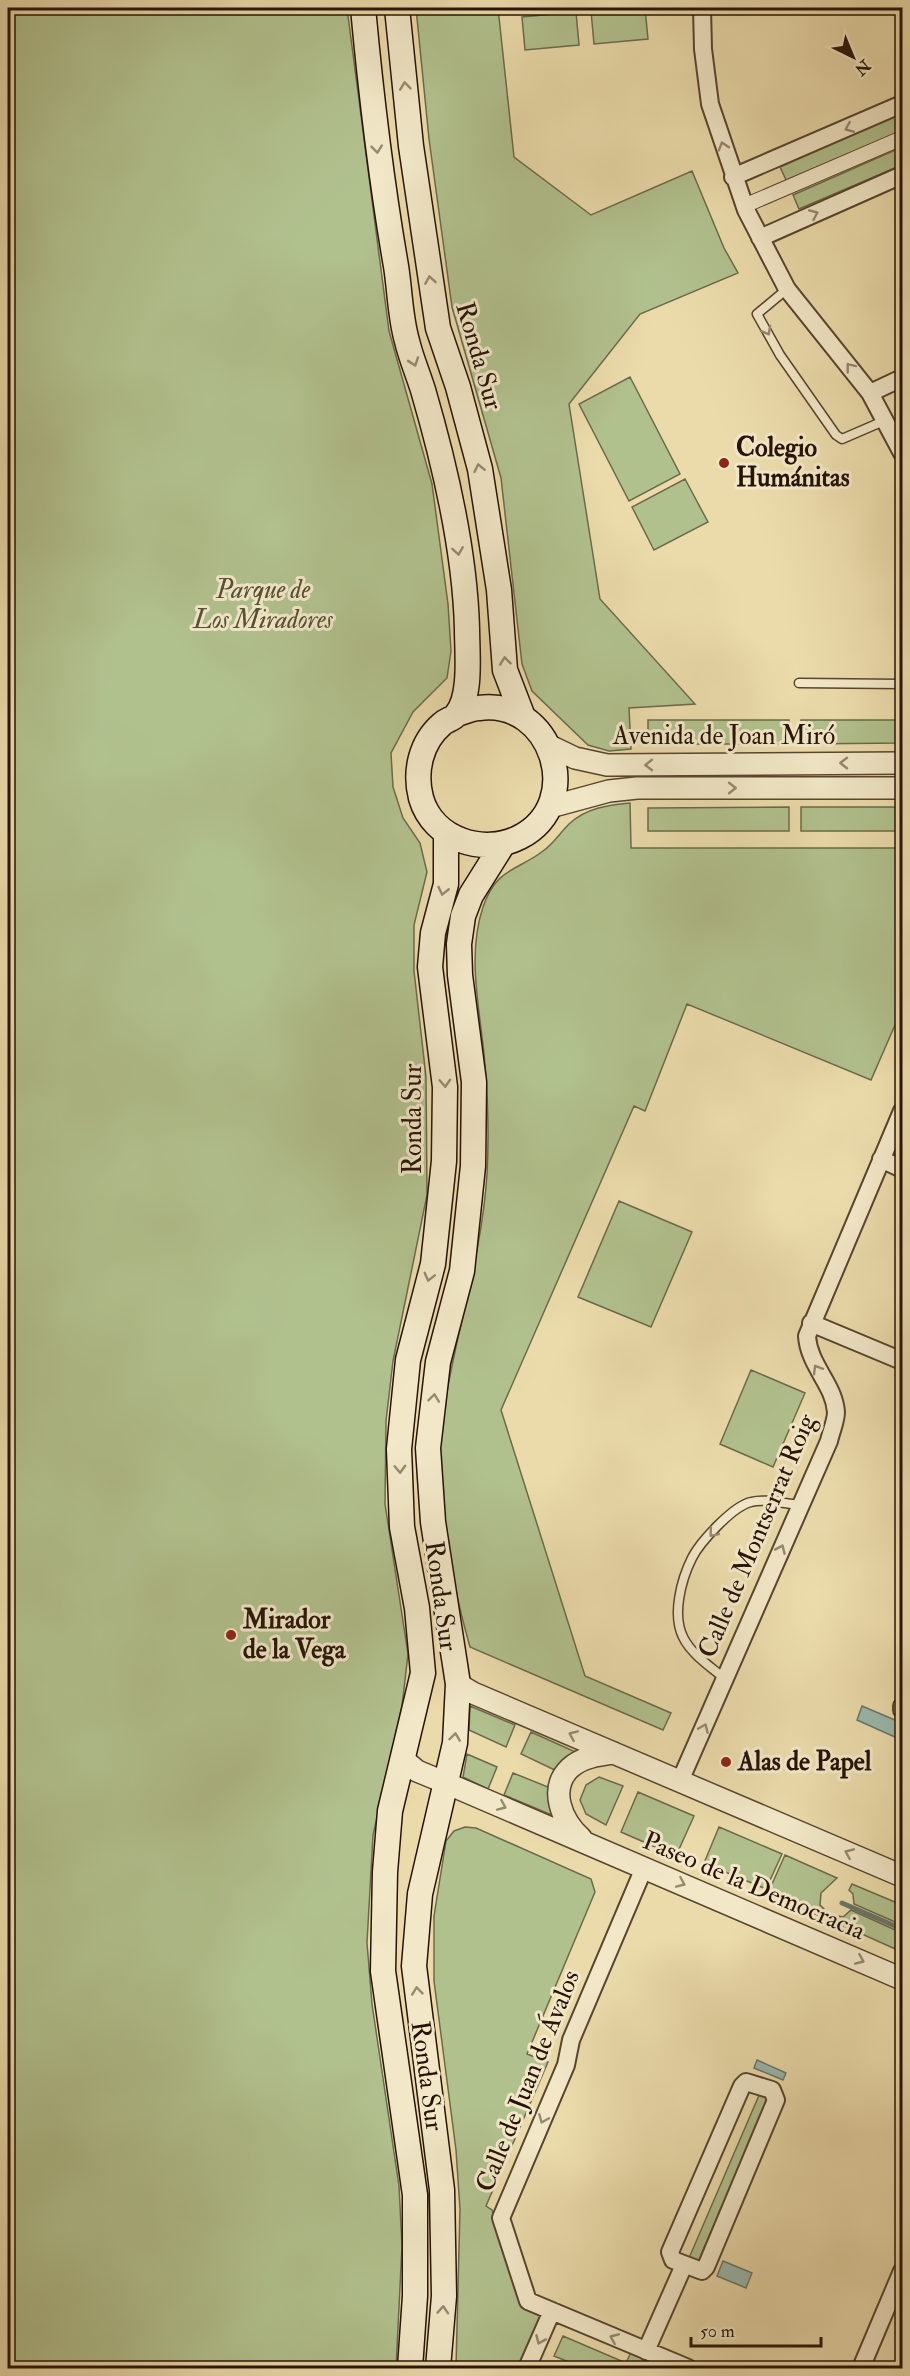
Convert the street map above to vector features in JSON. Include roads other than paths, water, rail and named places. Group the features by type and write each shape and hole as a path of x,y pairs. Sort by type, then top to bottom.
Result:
{"main road":[{"path":"363,8 377,156 406,340 423,391 446,478 466,599 468,675 457,714"},
{"name":"Ronda Sur","path":"397,8 411,146 438,328 458,387 480,470 499,590 505,670 523,717"},
{"name":"Ronda Sur","path":"479,708 500,708 523,717 538,729 550,746 556,766 555,789 550,807 530,831 503,844 481,846 461,841 446,833 432,819 422,800 417,774 421,755 430,737 442,723 457,714 479,708"},
{"name":"Ronda Sur","path":"410,2368 415,2296 414,2195 383,1971 385,1872 390,1811 423,1673 417,1608 402,1527 399,1449 408,1360 433,1264 444,1161 445,1087 430,967 433,933 446,884 446,833"},
{"name":"Ronda Sur","path":"438,2368 444,2296 442,2190 414,1966 420,1894 431,1837 447,1784 456,1730 458,1684 433,1522 428,1448 438,1362 462,1271 473,1166 474,1082 460,975 459,944 463,916 471,895 503,844"}],"street":[{"path":"702,8 710,104 744,206 787,289 870,393 903,453"},
{"path":"733,177 903,104"},
{"path":"744,206 903,138"},
{"path":"760,238 903,175"},
{"path":"870,393 903,378"},
{"name":"Avenida de Joan Miró","path":"550,746 575,758 607,765 903,763"},
{"name":"Avenida de Joan Miró","path":"550,807 609,791 637,788 903,788"},
{"name":"Calle de Montserrat Roig","path":"680,1781 829,1440 836,1413 829,1389 808,1349 807,1336 903,1111"},
{"path":"881,1159 903,1169"},
{"path":"811,1323 903,1361"},
{"path":"458,1684 473,1693 903,1876"},
{"name":"Paseo de la Democracia","path":"585,1841 567,1825 559,1805 561,1780 570,1767 588,1757 615,1753"},
{"name":"Paseo de la Democracia","path":"404,1760 417,1771 903,1979"},
{"name":"Calle de Juan de Ávalos","path":"644,1868 572,2040 567,2065 501,2218 528,2301 688,2368"},
{"path":"751,2082 772,2091 776,2100 706,2267 702,2271 696,2271 684,2265 673,2260 670,2252 742,2085 751,2082"},
{"path":"646,2351 684,2265"},
{"path":"861,2368 903,2271"},
{"path":"528,2368 552,2311"}],"lane":[{"path":"787,289 757,314 780,355 836,435 843,439 886,420"},
{"path":"799,683 903,684"},
{"path":"725,1679 684,1640 678,1626 676,1608 692,1558 728,1516 739,1507 762,1501 801,1505"}],"water":[{"path":"862,1706 902,1723 897,1738 857,1720"},
{"path":"757,2060 786,2073 783,2080 754,2068"},
{"path":"723,2261 752,2273 746,2288 717,2276"}],"waterway":[{"path":"842,1903 902,1929"}],"place":[{"name":"Colegio Humánitas","path":"724,463"},
{"name":"Mirador de la Vega","path":"231,1635"},
{"name":"Alas de Papel","path":"726,1762"}],"park label":[{"name":"Parque de Los Miradores","path":"263,605"}]}
